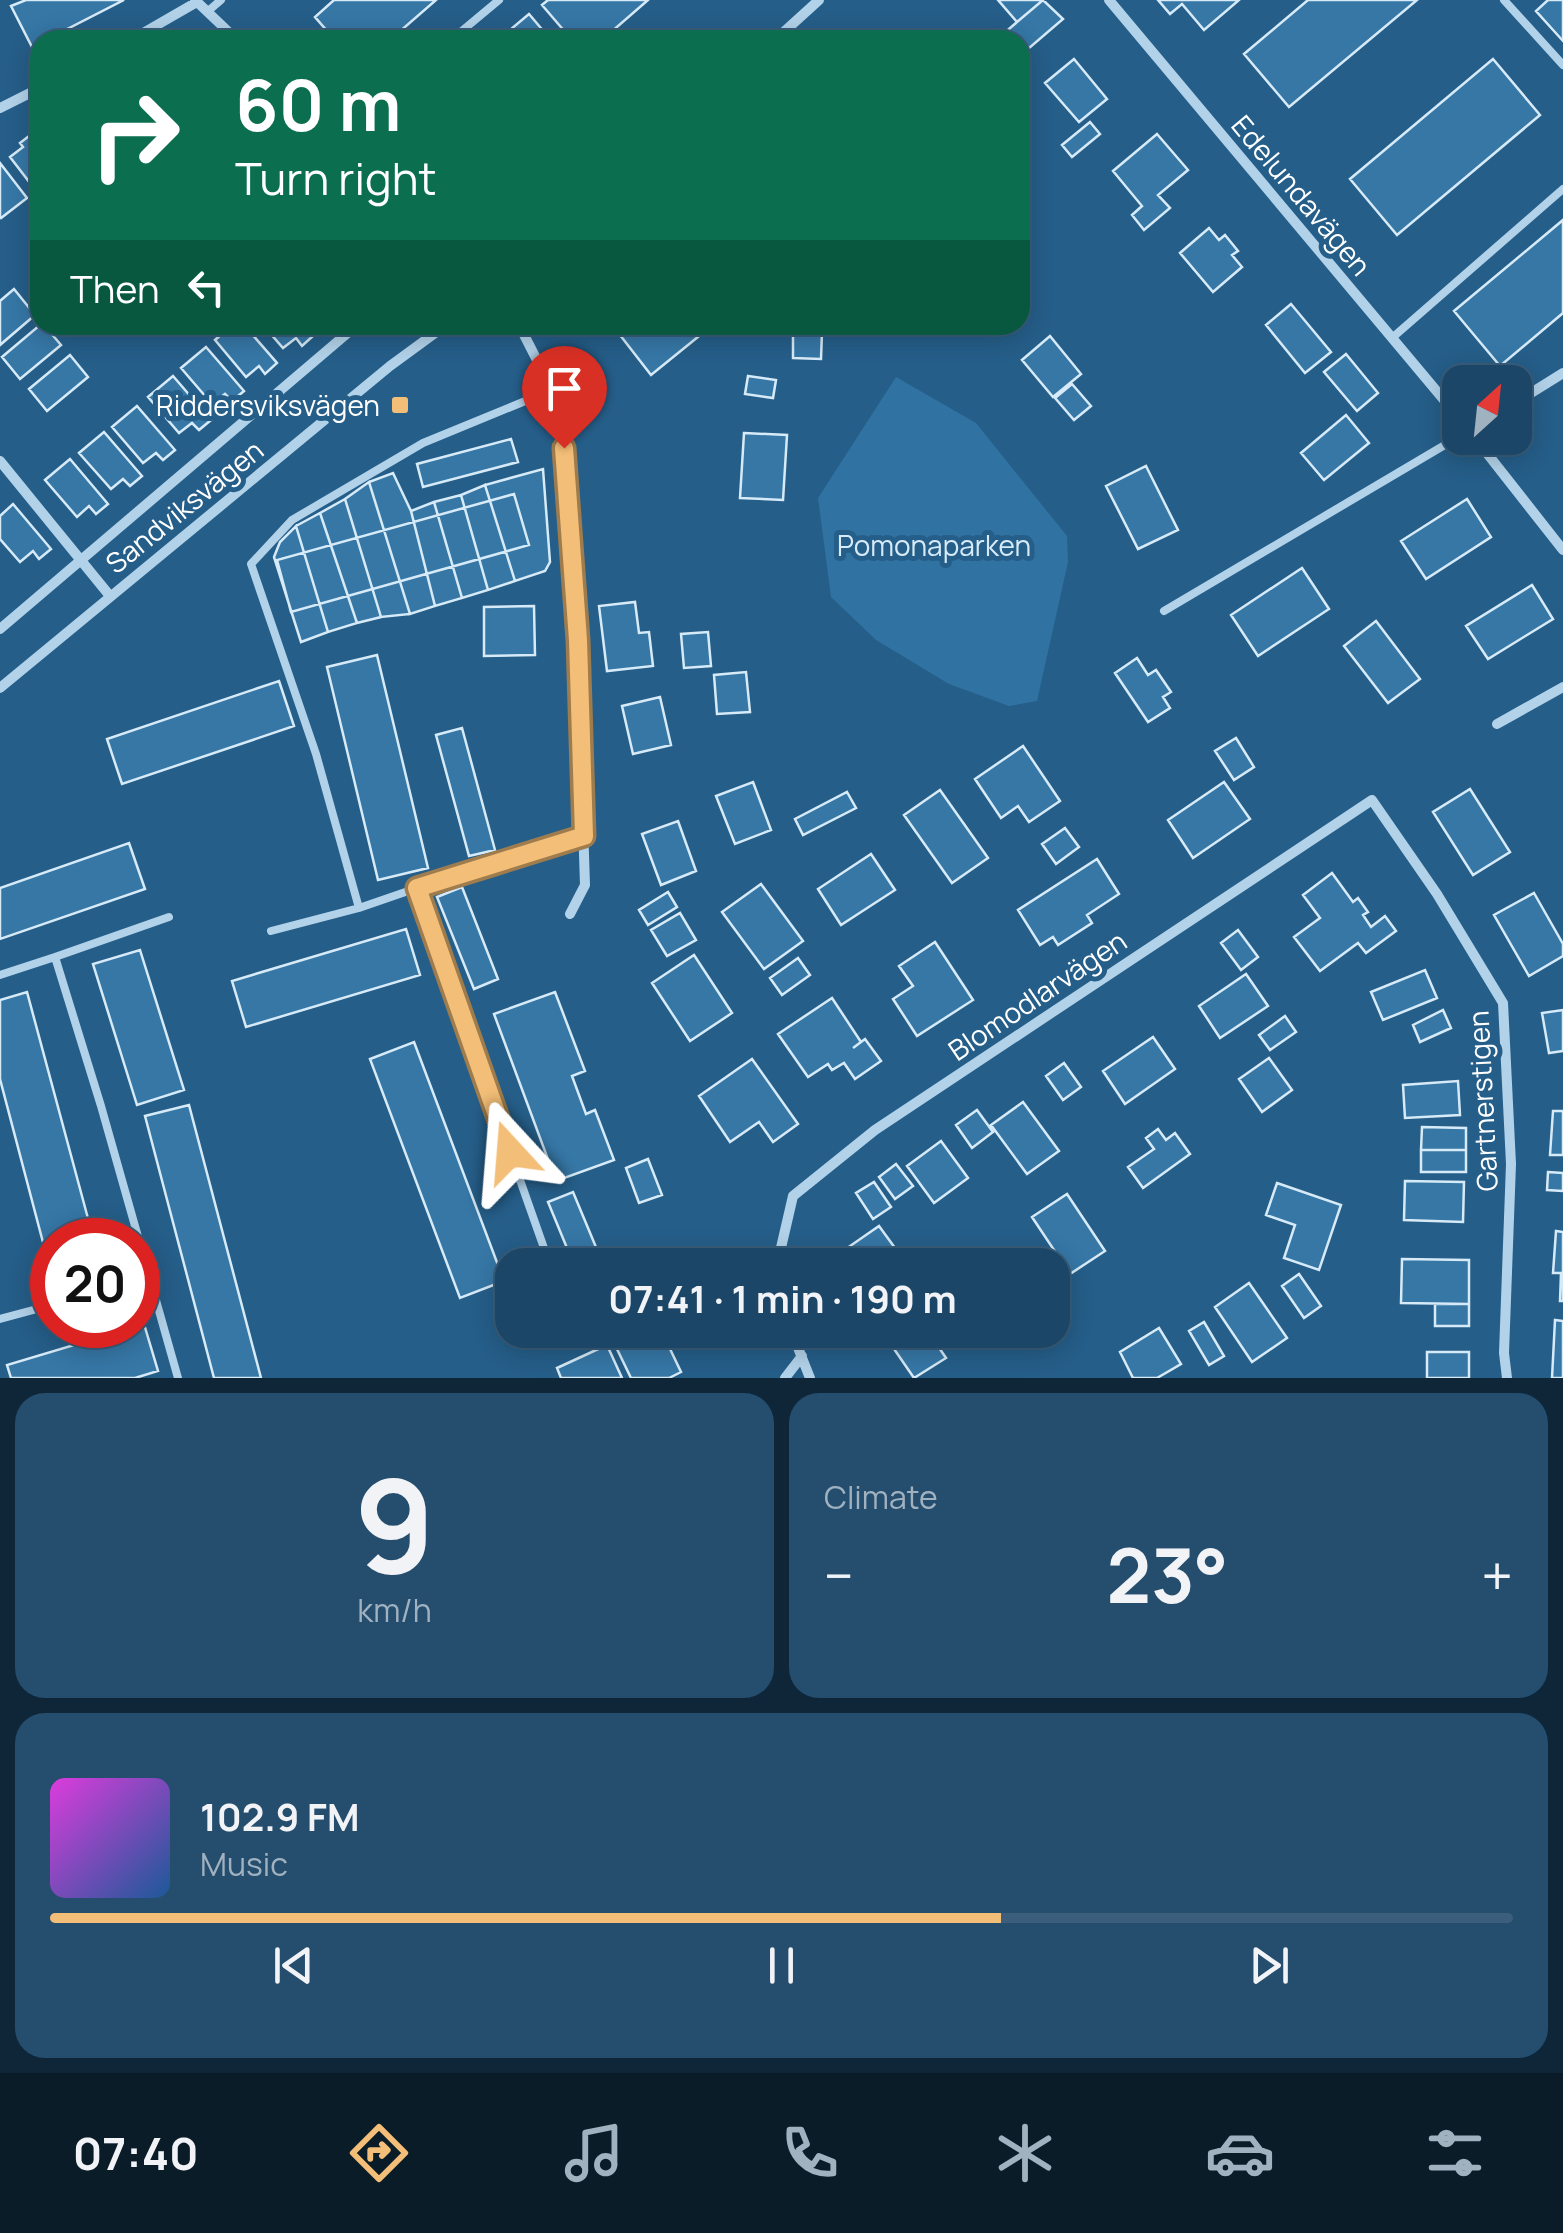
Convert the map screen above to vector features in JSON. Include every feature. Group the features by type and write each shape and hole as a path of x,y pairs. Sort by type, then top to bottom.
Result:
{"street":[{"path":"786,30 820,0"},
{"name":"Edelundavägen","path":"1109,0 1442,398"},
{"path":"148,30 196,1 227,30"},
{"path":"0,108 30,93"},
{"path":"0,629 346,335"},
{"name":"Sandviksvägen","path":"0,688 432,335"},
{"path":"524,335 562,409 578,640 586,886 570,914"},
{"path":"1532,392 1563,373"},
{"path":"1488,455 1563,550"},
{"path":"0,462 110,596"},
{"path":"1497,724 1563,687"},
{"name":"Blomodlarvägen","path":"781,1248 793,1196 875,1130 1372,800"},
{"name":"Gartnerstigen","path":"1372,800 1438,894 1504,1003 1511,1164 1504,1354 1507,1378"},
{"path":"799,1348 810,1378"},
{"path":"785,1378 802,1356"}],"lane":[{"path":"208,12 221,0"},
{"path":"463,30 498,0"},
{"path":"1504,0 1563,65"},
{"path":"1514,10 1524,0"},
{"path":"1392,338 1563,189"},
{"path":"359,908 316,754 251,564 292,520 423,443 552,390"},
{"path":"1164,611 1442,447"},
{"path":"271,931 359,908 584,836"},
{"path":"417,888 544,1248"},
{"path":"0,974 170,917"},
{"path":"55,957 132,1218"},
{"path":"0,1319 30,1311"},
{"path":"160,1314 178,1378"}],"green space":[{"name":"Pomonaparken","path":"896,377 976,423 1067,536 1068,562 1037,701 1009,706 949,684 876,640 831,597 818,498"}],"building":[{"path":"26,0 124,0 65,30 30,30 30,43 11,6"},
{"path":"334,0 436,0 402,30 326,30 315,17"},
{"path":"548,0 648,0 614,30 563,30 542,5"},
{"path":"998,0 1043,0 1017,22"},
{"path":"1043,0 1063,19 1030,47 1030,30 1008,30"},
{"path":"1158,0 1239,0 1204,30 1182,4 1170,14"},
{"path":"1308,0 1417,0 1289,107 1244,54"},
{"path":"1548,0 1563,0 1563,41 1536,11"},
{"path":"529,14 543,30 510,30"},
{"path":"1074,59 1107,99 1079,122 1045,83"},
{"path":"1493,59 1540,115 1397,235 1350,179"},
{"path":"1090,122 1100,134 1072,157 1062,145"},
{"path":"1157,134 1188,170 1158,195 1170,208 1144,230 1132,215 1142,206 1113,171"},
{"path":"30,135 30,183 10,157 23,147 20,143"},
{"path":"0,163 27,198 1,218 0,217"},
{"path":"1563,220 1563,313 1501,365 1454,311"},
{"path":"1209,228 1219,240 1225,235 1238,251 1232,255 1242,267 1213,292 1180,253"},
{"path":"14,289 30,309 30,319 0,345 0,301"},
{"path":"1291,304 1331,352 1305,373 1266,325"},
{"path":"30,333 52,335 61,345 20,379 2,357"},
{"path":"221,335 253,335 277,363 265,374 259,366 246,377 215,340"},
{"path":"272,335 314,335 302,346 296,338 283,348"},
{"path":"620,335 700,335 651,375"},
{"path":"793,335 822,335 821,359 793,358"},
{"path":"1050,336 1081,374 1053,397 1022,360"},
{"path":"206,347 244,391 232,401 225,394 212,404 181,368"},
{"path":"1346,354 1378,393 1357,411 1324,372"},
{"path":"70,355 88,377 47,411 29,389"},
{"path":"173,376 211,420 199,430 192,423 179,433 148,397"},
{"path":"748,376 776,380 773,398 745,394"},
{"path":"1072,384 1091,406 1074,420 1055,398"},
{"path":"137,406 175,450 163,460 156,453 143,463 112,427"},
{"path":"1346,415 1369,443 1324,480 1301,453"},
{"path":"104,432 142,476 130,486 123,479 111,489 79,453"},
{"path":"744,433 787,435 783,500 740,498"},
{"path":"511,439 518,462 423,487 417,464"},
{"path":"70,459 108,504 96,514 89,506 77,517 45,480"},
{"path":"1146,466 1178,530 1138,549 1106,486"},
{"path":"543,469 550,562 545,571 515,581 485,485"},
{"path":"393,473 411,511 435,606 410,614 369,482"},
{"path":"369,482 410,614 381,617 345,499"},
{"path":"485,485 515,581 488,590 461,495"},
{"path":"514,494 529,545 291,612 277,560"},
{"path":"461,495 488,590 462,598 434,502"},
{"path":"345,499 381,617 357,623 320,513"},
{"path":"1467,499 1491,537 1426,579 1401,541"},
{"path":"434,502 462,598 435,606 411,511"},
{"path":"13,504 51,549 39,559 33,551 20,562 0,539 0,516"},
{"path":"320,513 357,623 328,632 296,526"},
{"path":"296,526 328,632 301,642 274,557 280,542"},
{"path":"1302,568 1329,609 1258,656 1231,615"},
{"path":"1532,585 1553,619 1488,659 1466,626"},
{"path":"635,602 639,633 649,632 653,666 607,671 599,606"},
{"path":"534,606 535,655 484,656 484,607"},
{"path":"1376,621 1420,679 1388,703 1344,646"},
{"path":"708,632 711,666 684,668 681,634"},
{"path":"377,655 428,868 378,880 327,667"},
{"path":"1137,658 1148,675 1156,670 1171,692 1163,697 1170,708 1148,722 1115,673"},
{"path":"746,672 750,712 717,714 714,675"},
{"path":"279,681 294,726 122,784 107,739"},
{"path":"660,697 671,745 633,754 622,706"},
{"path":"462,728 495,850 469,856 436,735"},
{"path":"1236,738 1254,767 1234,780 1215,751"},
{"path":"1023,746 1060,801 1029,822 1018,806 1001,818 975,779"},
{"path":"753,782 771,830 735,844 716,796"},
{"path":"1224,782 1250,819 1193,858 1168,820"},
{"path":"1470,789 1510,852 1473,875 1433,812"},
{"path":"940,790 988,858 952,883 904,815"},
{"path":"847,792 856,808 803,835 795,819"},
{"path":"678,821 696,871 661,885 642,834"},
{"path":"1065,828 1079,847 1056,864 1042,844"},
{"path":"129,843 145,889 0,939 0,888"},
{"path":"871,854 895,890 841,925 818,889"},
{"path":"1097,859 1119,894 1087,915 1092,923 1058,945 1053,937 1040,945 1018,910"},
{"path":"1332,873 1353,902 1358,898 1368,912 1363,915 1371,927 1385,916 1396,931 1366,953 1358,943 1320,971 1294,937 1320,918 1303,895"},
{"path":"761,884 803,941 764,969 722,912"},
{"path":"462,887 498,979 474,989 437,897"},
{"path":"668,892 677,907 648,925 639,910"},
{"path":"1534,893 1563,944 1563,956 1529,976 1494,915"},
{"path":"680,913 696,940 667,956 651,930"},
{"path":"406,929 420,975 246,1027 232,981"},
{"path":"1238,930 1258,957 1241,970 1221,943"},
{"path":"935,942 973,1000 917,1036 893,999 913,986 899,966"},
{"path":"140,950 184,1090 137,1105 93,964"},
{"path":"694,955 732,1013 690,1041 652,983"},
{"path":"798,958 810,975 782,995 770,978"},
{"path":"1425,970 1437,998 1383,1020 1371,992"},
{"path":"1246,974 1268,1006 1220,1038 1199,1006"},
{"path":"27,992 88,1218 37,1218 0,1079 0,1000"},
{"path":"555,992 585,1071 572,1076 586,1114 595,1110 614,1160 556,1181 494,1014"},
{"path":"832,998 861,1042 865,1039 881,1061 855,1079 844,1063 832,1070 828,1064 808,1077 778,1034"},
{"path":"1443,1010 1451,1028 1420,1042 1413,1025"},
{"path":"1563,1010 1563,1051 1549,1053 1542,1013"},
{"path":"1285,1016 1296,1032 1270,1050 1259,1035"},
{"path":"1153,1037 1175,1069 1125,1104 1103,1071"},
{"path":"414,1042 495,1257 495,1284 460,1298 370,1059"},
{"path":"1269,1058 1292,1090 1262,1112 1239,1079"},
{"path":"752,1059 798,1124 773,1142 759,1122 730,1142 699,1096"},
{"path":"1064,1063 1081,1087 1063,1100 1046,1076"},
{"path":"1458,1081 1460,1115 1405,1118 1403,1085"},
{"path":"1023,1102 1059,1151 1027,1174 991,1125"},
{"path":"189,1105 261,1378 214,1378 145,1116"},
{"path":"977,1110 993,1132 972,1148 956,1125"},
{"path":"1553,1111 1563,1111 1563,1155 1550,1155"},
{"path":"1422,1127 1466,1128 1466,1150 1421,1150"},
{"path":"1158,1129 1166,1140 1175,1133 1190,1154 1143,1188 1128,1167 1154,1149 1146,1138"},
{"path":"941,1141 968,1178 934,1203 907,1166"},
{"path":"1421,1150 1466,1150 1466,1172 1421,1172"},
{"path":"648,1159 662,1195 639,1203 626,1168"},
{"path":"896,1164 913,1186 895,1199 879,1177"},
{"path":"1548,1172 1563,1173 1563,1191 1547,1190"},
{"path":"1405,1181 1464,1182 1463,1222 1404,1220"},
{"path":"874,1182 891,1207 873,1219 856,1193"},
{"path":"1277,1183 1341,1205 1319,1270 1284,1258 1295,1225 1266,1215"},
{"path":"573,1192 596,1248 567,1248 548,1202"},
{"path":"1067,1194 1105,1251 1070,1274 1070,1248 1053,1248 1032,1217"},
{"path":"879,1226 895,1248 847,1248"},
{"path":"1556,1231 1563,1232 1563,1301 1561,1273 1553,1273"},
{"path":"1402,1259 1469,1260 1469,1304 1401,1303"},
{"path":"1299,1274 1321,1306 1304,1318 1282,1286"},
{"path":"1249,1283 1287,1338 1252,1362 1215,1307"},
{"path":"1435,1304 1469,1304 1469,1326 1435,1326"},
{"path":"1555,1320 1563,1321 1563,1378 1552,1378"},
{"path":"1204,1322 1224,1356 1209,1365 1189,1331"},
{"path":"1159,1328 1181,1364 1157,1378 1133,1378 1120,1352"},
{"path":"64,1348 151,1348 158,1371 135,1378 11,1378 7,1365"},
{"path":"608,1348 622,1378 561,1378 557,1368"},
{"path":"670,1348 681,1372 669,1378 631,1378 617,1349"},
{"path":"893,1348 939,1348 946,1358 914,1378"},
{"path":"1427,1352 1469,1352 1469,1378 1427,1378"}],"place":[{"name":"Riddersviksvägen","path":"400,405"}],"route":[{"path":"510,1152 417,888 584,836 578,640 564,448"}]}
